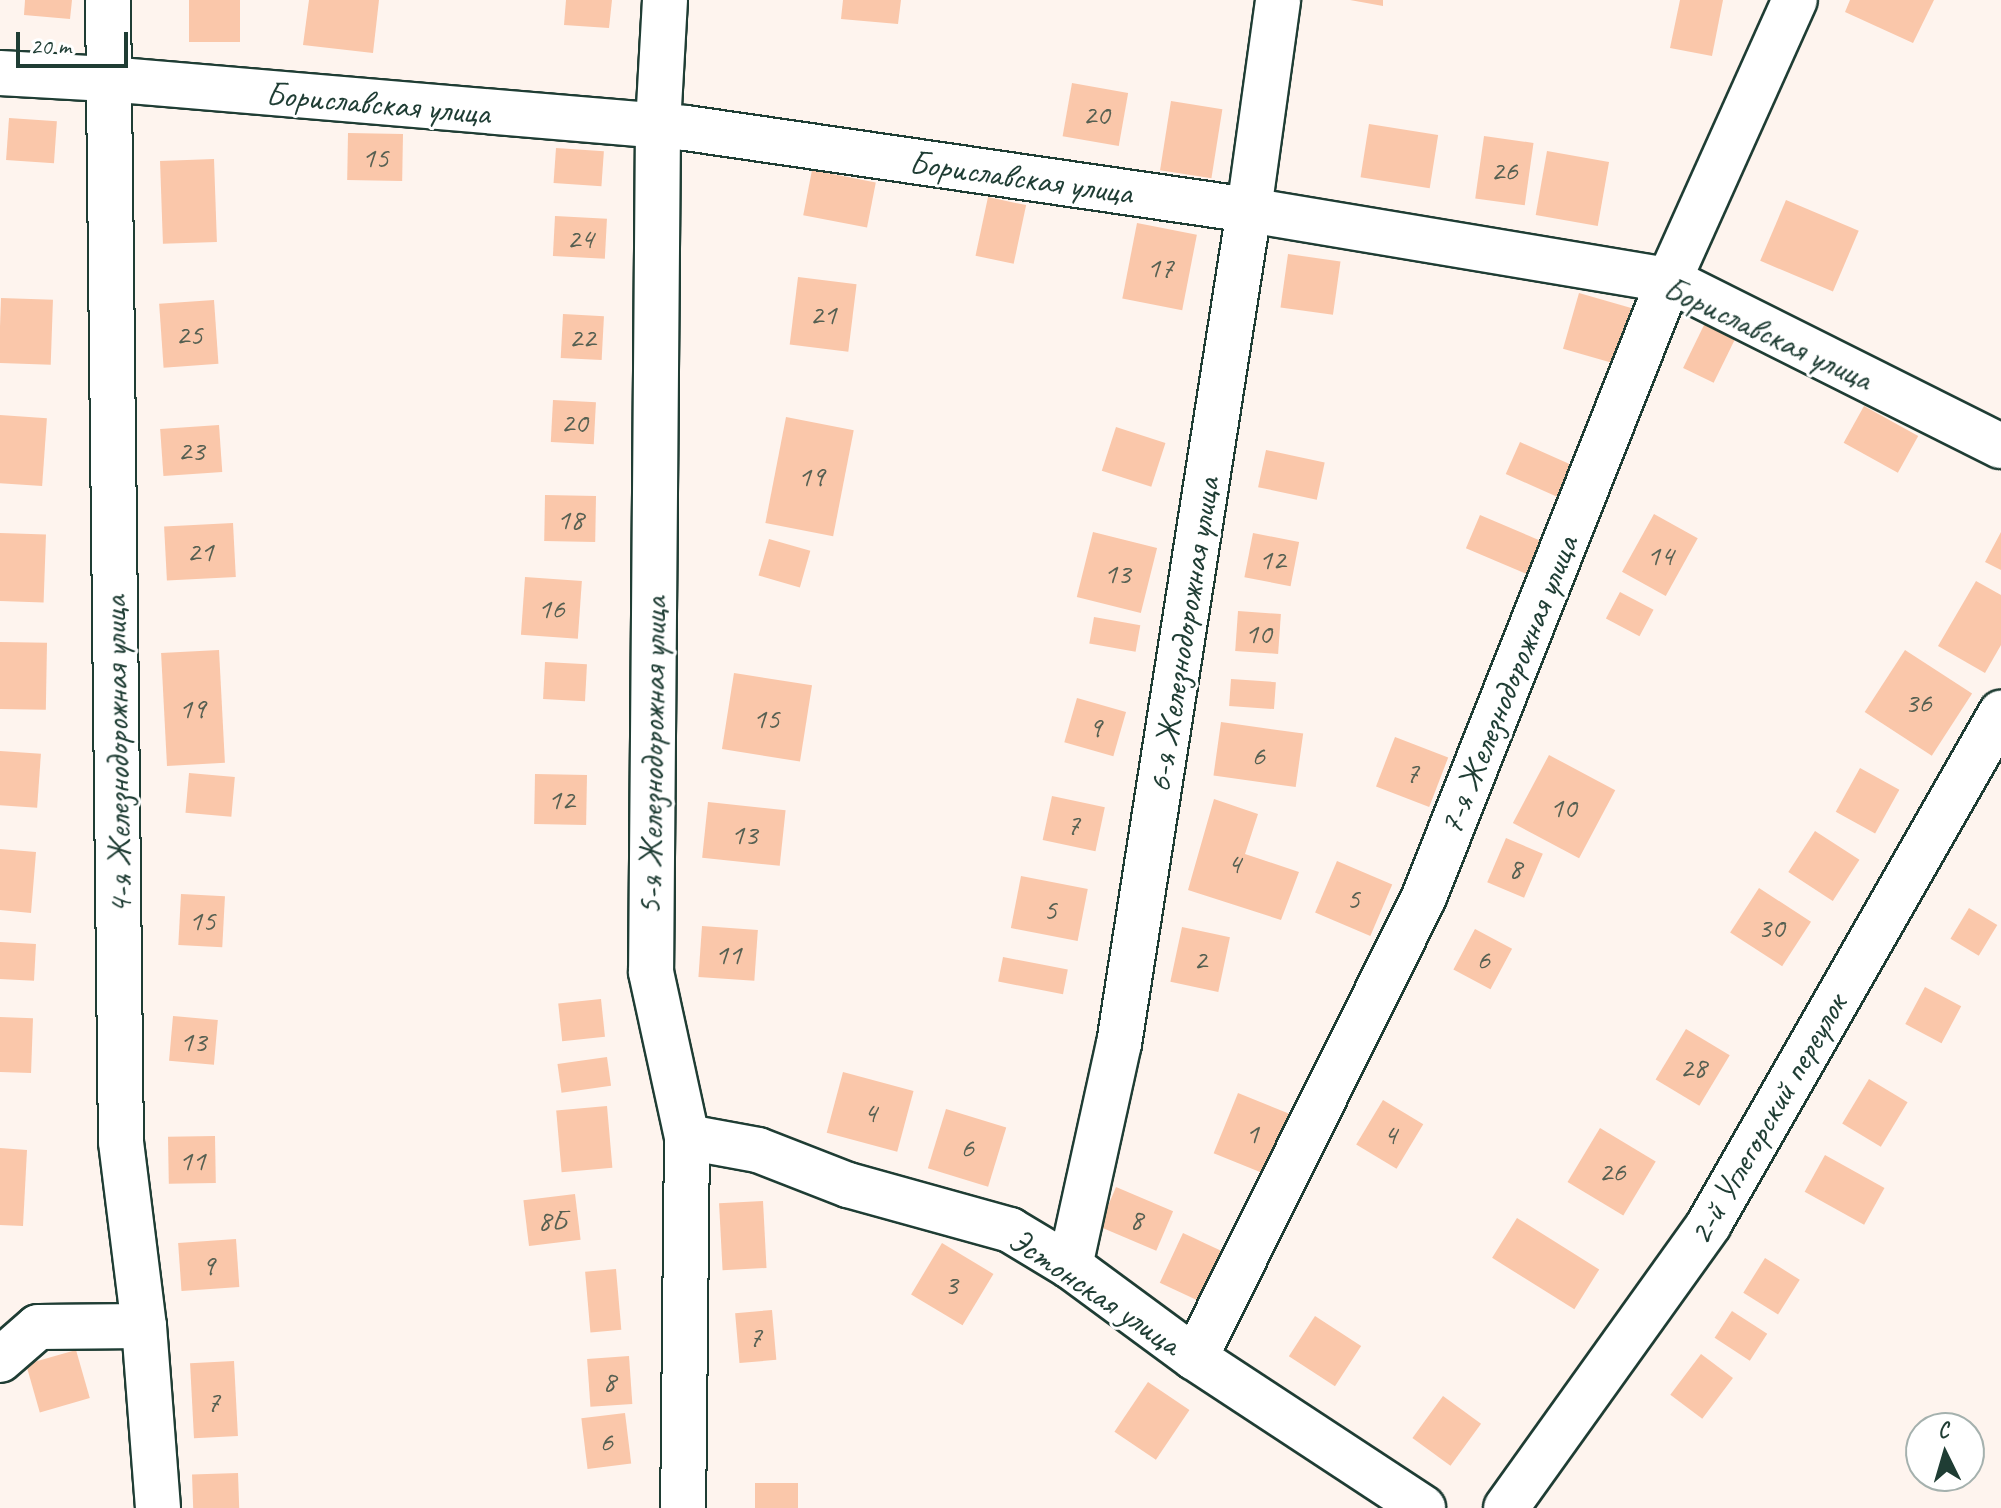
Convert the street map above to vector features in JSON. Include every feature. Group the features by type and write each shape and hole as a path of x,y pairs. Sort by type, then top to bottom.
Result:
{"street":[{"name":"4-я Железнодорожная улица","path":"108,0 121,1142 144,1326 158,1508"},
{"name":"5-я Железнодорожная улица","path":"665,0 658,127 651,972 687,1137 683,1508"},
{"name":"6-я Железнодорожная улица","path":"1070,1266 1119,1044 1249,210 1278,0"},
{"name":"7-я Железнодорожная улица","path":"1195,1358 1424,897 1669,280 1795,0"},
{"name":"Бориславская улица","path":"0,73 107,79 658,127 1249,210 1669,280 2001,446"},
{"name":"2-й Углегорский переулок","path":"1506,1508 1709,1224 2001,713"},
{"name":"Эстонская улица","path":"687,1137 758,1150 848,1185 1010,1230 1070,1266 1195,1358 1423,1508"},
{"path":"0,1360 38,1327 144,1326"}],"building":[{"path":"25,0 72,0 70,19 24,15"},
{"path":"189,0 240,0 240,42 189,42"},
{"path":"309,0 379,0 373,53 303,45"},
{"path":"566,0 612,0 609,28 564,25"},
{"path":"843,0 901,0 898,24 841,19"},
{"path":"1350,0 1383,0 1383,6"},
{"path":"1680,0 1723,0 1712,56 1670,48"},
{"path":"1850,0 1934,0 1913,43 1845,12"},
{"path":"1072,83 1128,93 1119,146 1063,136"},
{"path":"1171,101 1222,109 1211,178 1160,170"},
{"path":"9,118 57,121 54,163 6,160"},
{"path":"1369,124 1438,135 1430,188 1361,177"},
{"path":"348,133 403,134 402,181 347,180"},
{"path":"1484,136 1534,143 1525,205 1475,198"},
{"path":"556,148 604,151 601,186 554,183"},
{"path":"1547,151 1609,162 1598,226 1536,215"},
{"path":"214,159 217,242 163,244 160,161"},
{"path":"812,170 876,182 867,228 803,215"},
{"path":"988,197 1026,205 1014,264 976,256"},
{"path":"1786,200 1859,231 1833,292 1760,261"},
{"path":"555,216 607,219 605,259 553,256"},
{"path":"1137,223 1197,235 1182,310 1122,299"},
{"path":"1288,254 1340,261 1333,315 1280,307"},
{"path":"798,277 857,284 848,352 790,344"},
{"path":"1579,293 1634,309 1618,364 1563,349"},
{"path":"1,298 53,300 51,365 0,363"},
{"path":"214,300 218,364 164,368 159,304"},
{"path":"563,314 604,316 602,360 561,358"},
{"path":"1705,323 1736,338 1714,383 1683,368"},
{"path":"553,400 596,402 594,444 551,442"},
{"path":"1864,406 1918,436 1898,473 1844,443"},
{"path":"0,415 47,418 42,486 0,483"},
{"path":"786,417 854,430 833,536 765,523"},
{"path":"219,425 222,472 163,476 160,429"},
{"path":"1116,427 1165,443 1151,487 1102,471"},
{"path":"1520,442 1576,467 1561,499 1506,474"},
{"path":"1266,450 1325,462 1317,500 1258,487"},
{"path":"545,495 596,496 595,542 544,541"},
{"path":"1654,514 1698,538 1666,596 1622,572"},
{"path":"1480,515 1548,544 1534,577 1466,548"},
{"path":"233,523 236,577 167,581 164,527"},
{"path":"1093,532 1157,548 1141,613 1077,597"},
{"path":"2001,532 2001,570 1985,562"},
{"path":"0,533 46,535 44,603 0,601"},
{"path":"1253,533 1299,542 1291,586 1244,577"},
{"path":"769,539 810,551 800,587 759,576"},
{"path":"525,577 582,581 578,639 521,635"},
{"path":"1976,581 2001,595 2001,645 1985,673 1938,646"},
{"path":"1620,592 1654,610 1639,636 1606,618"},
{"path":"1238,611 1281,614 1278,654 1235,651"},
{"path":"1094,617 1140,625 1136,652 1089,644"},
{"path":"0,642 47,643 46,710 0,709"},
{"path":"219,650 225,763 167,766 161,653"},
{"path":"1905,650 1972,694 1932,756 1865,712"},
{"path":"545,662 587,664 585,701 543,699"},
{"path":"734,673 812,685 800,761 722,749"},
{"path":"1231,679 1276,682 1274,709 1229,706"},
{"path":"1077,698 1126,712 1113,756 1064,742"},
{"path":"1221,722 1303,734 1296,787 1213,775"},
{"path":"1395,737 1448,757 1429,807 1376,786"},
{"path":"0,751 41,754 37,808 0,805"},
{"path":"1549,755 1615,790 1579,858 1513,823"},
{"path":"1860,768 1899,790 1875,834 1836,812"},
{"path":"189,773 235,777 231,817 186,813"},
{"path":"535,774 587,775 586,825 534,824"},
{"path":"1052,796 1105,807 1095,851 1043,840"},
{"path":"1214,799 1258,814 1245,854 1299,872 1281,920 1188,890"},
{"path":"708,802 786,810 780,866 702,858"},
{"path":"1815,831 1859,860 1833,901 1788,872"},
{"path":"1506,838 1543,854 1524,898 1487,882"},
{"path":"0,849 36,852 31,913 0,910"},
{"path":"1337,861 1392,884 1370,936 1315,913"},
{"path":"1021,876 1088,889 1078,941 1011,928"},
{"path":"1759,888 1811,922 1782,966 1730,932"},
{"path":"181,894 225,896 222,947 178,945"},
{"path":"1969,908 1997,925 1979,956 1950,939"},
{"path":"702,926 758,930 754,981 698,977"},
{"path":"1182,927 1230,937 1218,992 1170,982"},
{"path":"1475,929 1512,949 1490,989 1453,970"},
{"path":"0,942 36,944 34,981 0,979"},
{"path":"1003,957 1068,970 1063,994 998,982"},
{"path":"1925,987 1961,1006 1941,1043 1905,1024"},
{"path":"601,999 605,1037 562,1041 558,1003"},
{"path":"173,1016 218,1020 214,1065 169,1061"},
{"path":"0,1017 33,1018 31,1073 0,1072"},
{"path":"1686,1029 1730,1055 1699,1106 1656,1080"},
{"path":"607,1057 611,1086 562,1093 557,1064"},
{"path":"843,1072 914,1091 897,1152 827,1133"},
{"path":"1869,1079 1908,1102 1881,1147 1842,1124"},
{"path":"1238,1093 1290,1114 1266,1174 1214,1153"},
{"path":"1383,1100 1423,1124 1397,1169 1356,1145"},
{"path":"607,1106 612,1168 562,1172 556,1110"},
{"path":"946,1109 1006,1127 988,1187 928,1168"},
{"path":"1600,1128 1656,1161 1623,1215 1568,1182"},
{"path":"215,1136 216,1183 169,1184 168,1137"},
{"path":"0,1148 27,1150 23,1226 0,1225"},
{"path":"1825,1155 1884,1188 1864,1225 1805,1192"},
{"path":"1116,1187 1173,1211 1156,1251 1099,1227"},
{"path":"575,1194 581,1240 529,1246 523,1200"},
{"path":"763,1201 767,1268 723,1270 719,1203"},
{"path":"1517,1218 1599,1269 1574,1309 1492,1258"},
{"path":"1183,1233 1221,1251 1198,1301 1160,1283"},
{"path":"236,1239 239,1287 181,1291 178,1243"},
{"path":"942,1243 993,1274 963,1325 911,1294"},
{"path":"1765,1258 1800,1280 1778,1314 1743,1293"},
{"path":"616,1269 621,1330 590,1332 585,1272"},
{"path":"772,1310 776,1360 739,1363 735,1313"},
{"path":"1732,1311 1767,1334 1750,1361 1715,1338"},
{"path":"1315,1316 1361,1346 1335,1386 1289,1356"},
{"path":"76,1350 90,1398 40,1412 26,1364"},
{"path":"1701,1354 1733,1378 1702,1419 1670,1395"},
{"path":"629,1356 632,1404 590,1407 587,1359"},
{"path":"234,1361 238,1436 194,1438 190,1363"},
{"path":"1148,1382 1189,1410 1156,1460 1114,1432"},
{"path":"1443,1396 1481,1424 1450,1466 1412,1438"},
{"path":"625,1413 631,1464 588,1469 581,1418"},
{"path":"238,1473 239,1508 193,1508 192,1475"},
{"path":"755,1483 798,1483 798,1508 755,1508"}]}
